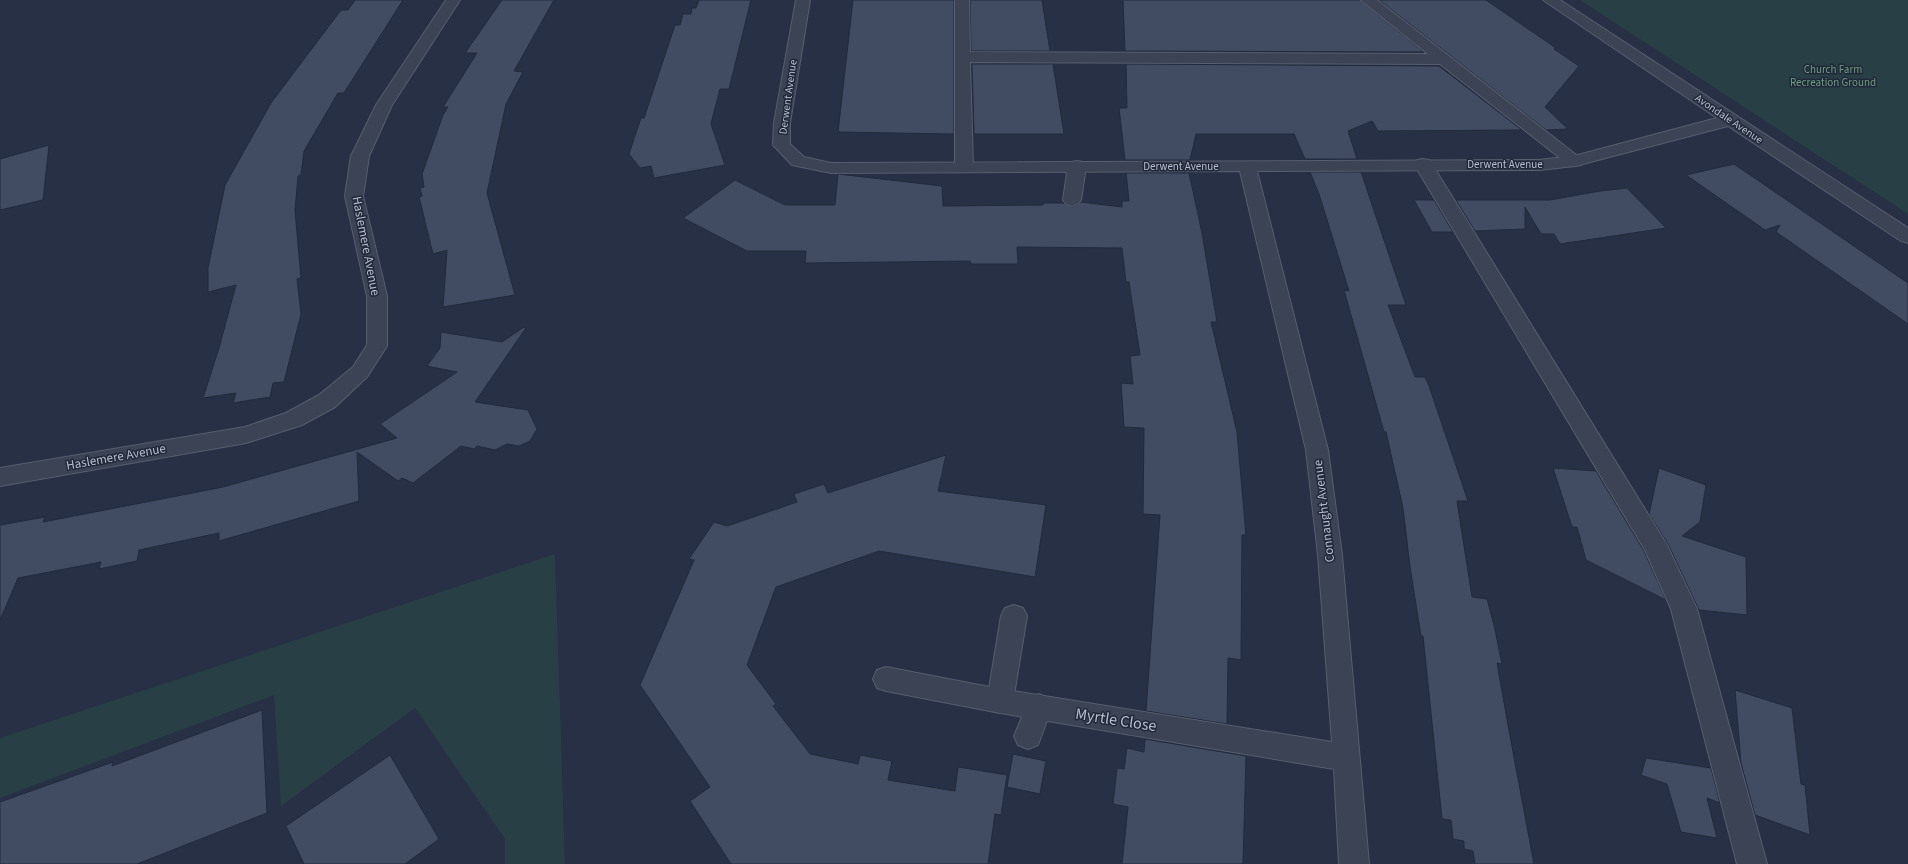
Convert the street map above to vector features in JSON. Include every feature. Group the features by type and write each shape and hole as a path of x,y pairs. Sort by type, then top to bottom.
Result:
{"street":[{"name":"Haslemere Avenue","path":"0,477 246,435 294,419 327,401 360,372 377,346 377,296 354,196 360,156 384,105 453,0"},
{"name":"Derwent Avenue","path":"803,0 782,123 781,145 798,161 831,168 1423,164 1539,165 1575,161 1730,120"},
{"path":"962,0 964,166"},
{"path":"1368,0 1575,161"},
{"name":"Avondale Avenue","path":"1550,0 1908,237"},
{"path":"963,57 1444,59"},
{"path":"1423,164 1655,545 1684,609 1752,864"},
{"path":"1072,200 1077,166"},
{"name":"Connaught Avenue","path":"1247,166 1317,450 1330,555 1347,758 1354,864"},
{"path":"1000,701 1014,616"},
{"name":"Myrtle Close","path":"886,679 1000,701 1347,758"},
{"path":"1028,736 1039,707"}],"green space":[{"name":"Church Farm Recreation Ground","path":"1580,0 1908,0 1908,214"},
{"path":"555,554 565,864 505,864 505,839 415,708 281,806 274,695 0,798 0,738"}],"building":[{"path":"355,0 403,0 344,93 338,93 304,151 301,175 298,176 295,210 301,278 297,279 301,314 284,382 273,383 270,397 233,403 236,393 203,398 219,348 236,285 208,292 208,268 225,185 271,103 341,10 348,10"},
{"path":"502,0 554,0 514,71 523,72 506,104 487,193 515,295 443,307 447,250 433,254 419,197 422,196 420,188 424,187 422,174 443,115 448,107 443,107 477,53 465,53"},
{"path":"699,0 751,0 729,89 720,89 711,124 725,165 654,178 651,166 640,168 629,154 641,118 644,118 675,25 680,25 683,14 691,14 692,8 696,8"},
{"path":"853,0 954,0 954,134 838,132"},
{"path":"970,0 1042,0 1050,51 971,51"},
{"path":"1123,0 1360,0 1424,52 1125,51"},
{"path":"1379,0 1486,0 1556,48 1554,49 1579,66 1545,107 1568,129 1546,130"},
{"path":"972,64 1053,64 1064,134 974,134"},
{"path":"1126,64 1439,66 1522,130 1378,131 1372,121 1348,131 1357,159 1305,159 1294,134 1196,134 1190,160 1125,160 1119,108 1127,108"},
{"path":"49,145 43,200 0,210 0,159"},
{"path":"1734,164 1908,283 1908,324 1776,232 1780,225 1765,230 1686,175"},
{"path":"1310,172 1361,172 1406,305 1388,305 1415,377 1425,377 1429,386 1468,501 1457,501 1472,597 1487,599 1494,625 1502,664 1497,663 1534,864 1475,864 1473,851 1464,849 1464,841 1453,839 1451,820 1442,819 1423,636 1421,636 1410,567 1403,508 1386,432 1384,432 1344,290 1349,291 1319,194"},
{"path":"1126,173 1189,173 1202,233 1217,322 1211,322 1237,432 1246,535 1242,535 1241,660 1228,658 1227,724 1146,711 1160,515 1143,514 1144,428 1124,427 1121,383 1133,384 1130,356 1140,355 1129,282 1126,282 1122,248 1017,247 1018,264 971,264 970,261 805,263 806,251 747,251 683,218 735,180 785,205 835,205 838,174 942,186 943,206 1043,205 1043,203 1063,203 1072,207 1081,202 1122,207 1122,201 1129,201"},
{"path":"1627,188 1666,228 1560,244 1554,234 1541,234 1525,207 1525,229 1475,231 1456,200 1550,200"},
{"path":"1414,200 1434,200 1453,232 1432,232"},
{"path":"524,327 526,328 475,402 528,410 537,429 530,441 519,446 507,444 495,450 477,446 474,449 461,446 413,483 402,478 398,481 357,452 359,501 219,541 219,533 139,550 137,561 99,569 101,562 18,578 0,620 0,525 45,517 43,522 223,487 397,438 380,424 457,372 427,366 440,348 441,332 502,342"},
{"path":"946,455 938,491 1046,505 1035,577 879,551 776,587 747,665 776,704 773,706 810,754 858,764 860,755 892,761 888,780 955,791 958,767 1007,775 1001,815 995,814 988,864 731,864 690,801 710,787 640,685 694,560 689,559 714,522 727,526 797,502 794,494 824,484 828,493"},
{"path":"1553,468 1596,471 1644,551 1666,600 1586,560 1577,527 1572,527"},
{"path":"1659,468 1706,485 1700,522 1682,536 1746,557 1747,615 1699,610 1668,544 1649,514"},
{"path":"1735,690 1792,708 1801,784 1805,785 1810,835 1755,815 1741,763"},
{"path":"262,710 267,813 137,864 0,864 0,802 113,762 112,766"},
{"path":"1145,739 1246,756 1243,864 1122,864 1128,807 1113,804 1117,768 1124,769 1127,748 1144,752"},
{"path":"1013,754 1046,761 1040,794 1007,787"},
{"path":"390,755 439,839 405,864 304,864 286,826"},
{"path":"1646,758 1711,768 1720,803 1707,798 1717,838 1681,832 1667,784 1641,775"}]}
